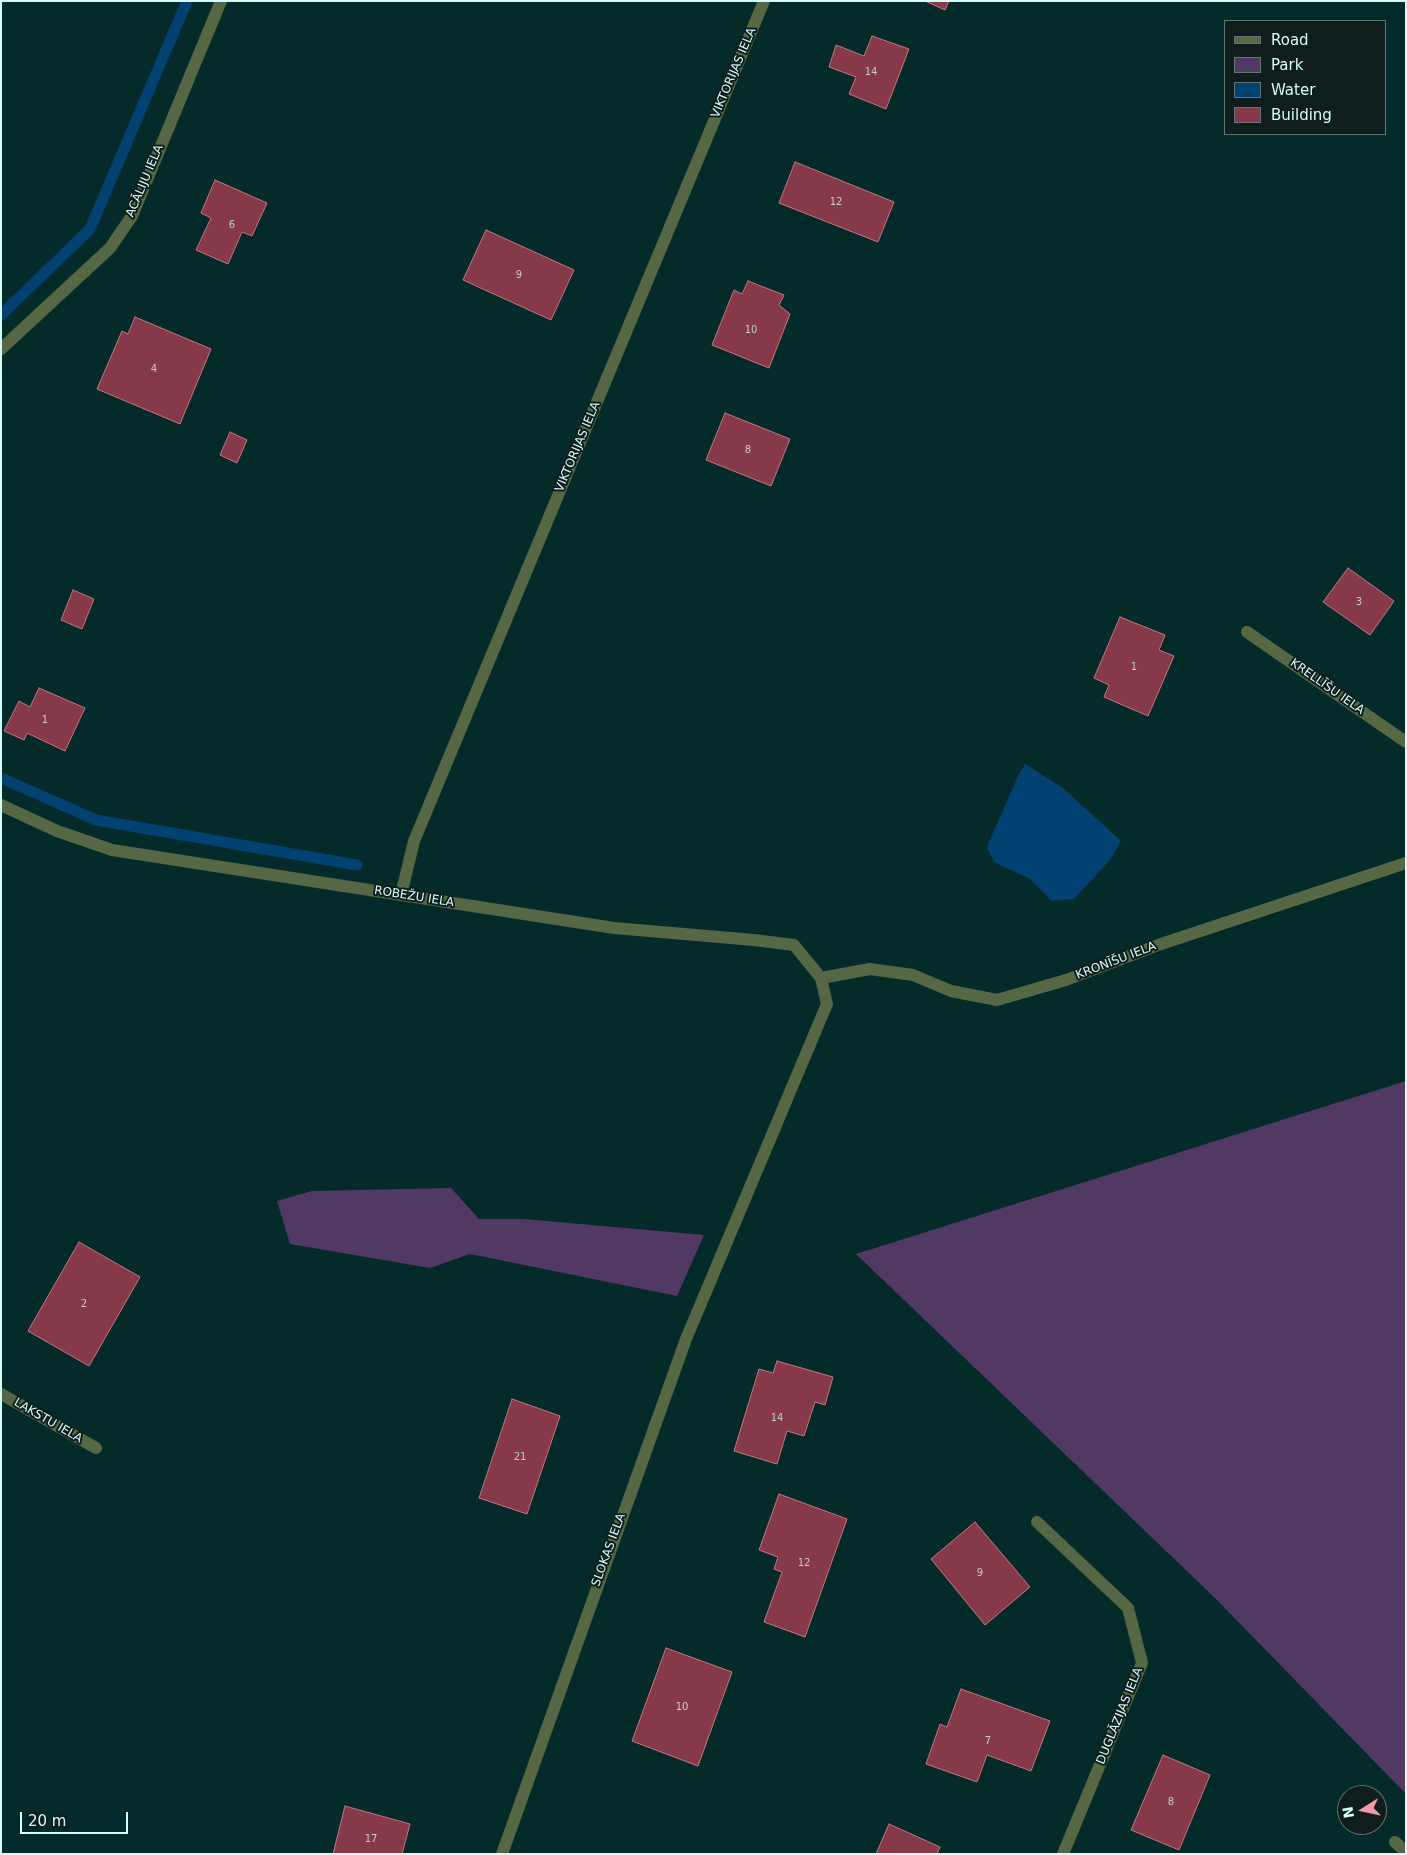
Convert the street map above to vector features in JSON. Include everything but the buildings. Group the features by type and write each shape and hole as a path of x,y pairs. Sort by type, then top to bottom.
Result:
{"street":[{"name":"ACĀLIJU IELA","path":"1,349 110,248 132,216 221,1"},
{"name":"VIKTORIJAS IELA","path":"401,895 414,841 764,1"},
{"name":"KRELLĪŠU IELA","path":"1247,632 1406,742"},
{"name":"ROBEŽU IELA","path":"1,804 57,831 112,850 614,928 794,945 821,978"},
{"name":"KRONĪŠU IELA","path":"821,978 870,969 912,975 950,991 997,1000 1066,980 1161,944 1406,863"},
{"name":"SLOKAS IELA","path":"502,1854 686,1339 828,1004 821,978"},
{"name":"LAKSTU IELA","path":"1,1394 96,1448"},
{"name":"DUGLĀZIJAS IELA","path":"1037,1522 1128,1608 1142,1663 1063,1854"},
{"path":"1395,1842 1406,1852"}],"green space":[{"path":"1406,1081 1406,1794 1215,1598 856,1254"},
{"path":"451,1188 479,1219 524,1219 704,1235 677,1296 470,1254 430,1268 290,1244 277,1201 312,1191"}],"water":[{"path":"1025,764 1063,788 1121,841 1111,859 1074,899 1052,901 1030,879 994,862 987,847"}],"waterway":[{"path":"1,315 90,229 187,1"},
{"path":"1,778 96,820 357,865"}]}
